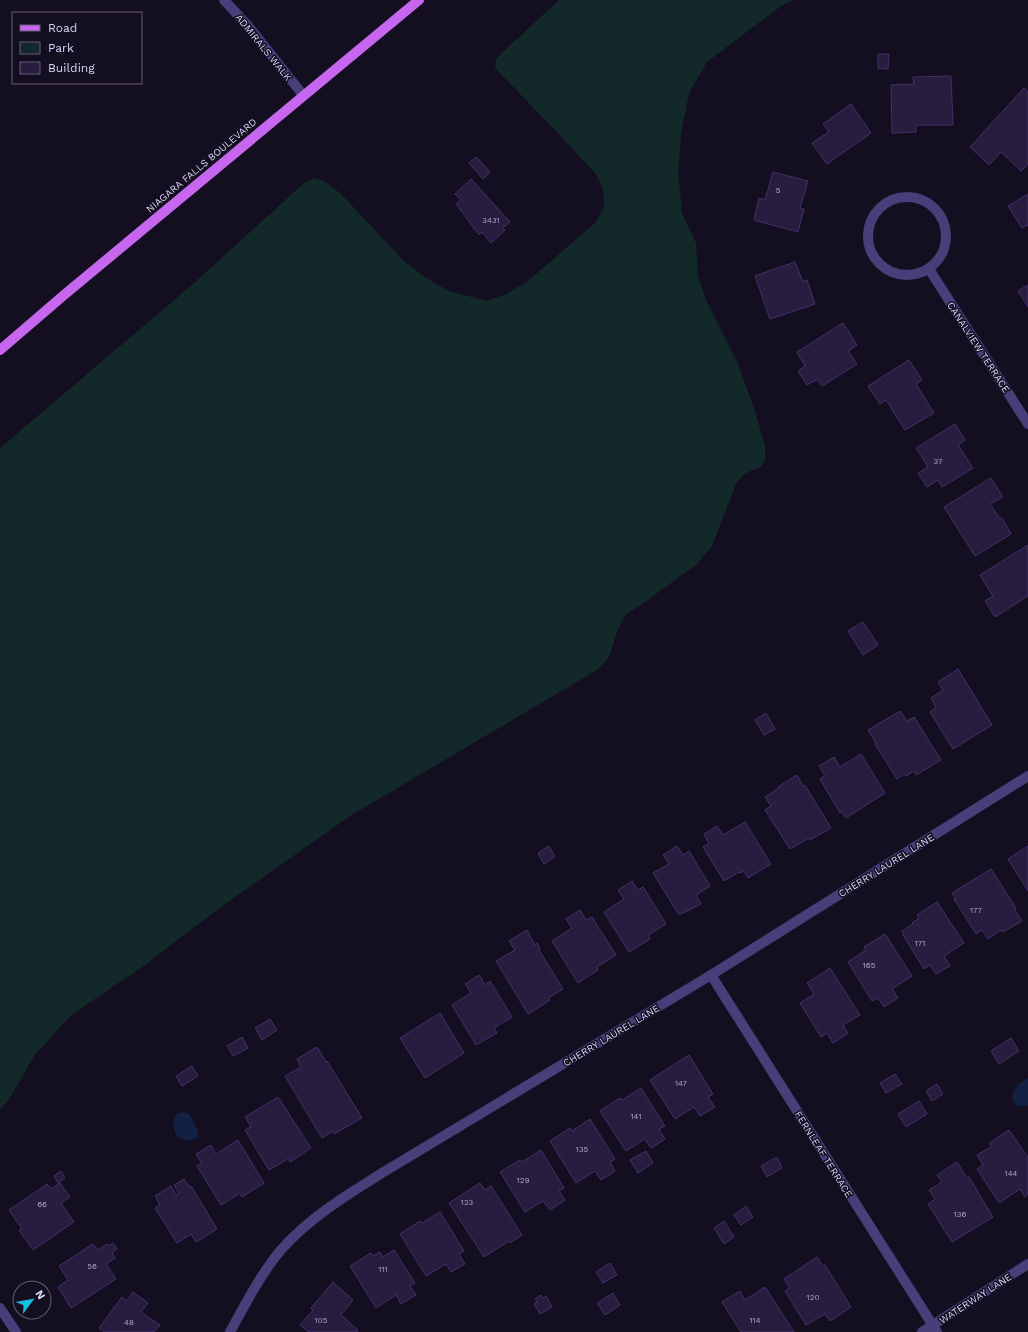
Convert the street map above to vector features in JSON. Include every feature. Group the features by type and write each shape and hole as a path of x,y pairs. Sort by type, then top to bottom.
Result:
{"main road":[{"name":"NIAGARA FALLS BOULEVARD","path":"0,350 418,0"}],"street":[{"name":"ADMIRALS WALK","path":"224,0 249,27 303,95"},
{"path":"902,197 915,198 932,206 940,215 945,226 947,238 946,245 942,256 929,269 917,275 904,275 891,272 875,259 868,240 869,227 875,215 884,205 902,197"},
{"name":"CANALVIEW TERRACE","path":"929,269 1028,424"},
{"name":"CHERRY LAUREL LANE","path":"230,1332 262,1276 280,1252 316,1216 362,1185 711,975 1028,776"},
{"name":"FERNLEAF TERRACE","path":"711,975 935,1328"},
{"name":"WATERWAY LANE","path":"922,1332 935,1328 1028,1264"},
{"path":"0,1308 16,1332"}],"green space":[{"path":"559,0 793,0 781,6 707,62 689,93 681,135 678,171 682,213 696,243 698,276 706,300 737,362 754,408 765,445 765,461 760,467 744,474 736,484 712,546 696,565 625,615 618,629 609,657 597,670 350,816 218,909 141,968 71,1015 34,1056 10,1098 0,1109 0,448 193,284 304,183 314,178 324,181 341,194 404,261 426,278 449,291 487,301 506,294 528,281 595,223 604,207 603,189 596,174 495,68 496,60 504,51"}],"water":[{"path":"1028,1078 1028,1105 1019,1106 1013,1101 1012,1095 1018,1084"},
{"path":"183,1112 190,1115 197,1130 198,1136 193,1140 180,1138 175,1133 173,1120 177,1114"}],"building":[{"path":"878,54 889,54 888,69 878,68"},
{"path":"951,76 953,125 916,125 916,132 892,133 891,85 914,84 913,77"},
{"path":"1024,88 1028,92 1028,164 1021,171 1001,152 989,165 970,147"},
{"path":"851,104 871,133 827,164 812,143 829,132 823,124"},
{"path":"476,157 490,172 483,179 469,163"},
{"path":"773,172 808,181 800,208 804,209 798,232 754,220 759,198 765,200"},
{"path":"471,179 510,222 503,228 505,230 491,243 482,232 479,235 456,204 461,200 455,194"},
{"path":"1028,194 1028,225 1022,228 1008,206"},
{"path":"795,262 803,282 807,280 815,304 770,319 755,276"},
{"path":"1028,285 1028,307 1018,291"},
{"path":"843,323 857,345 848,351 857,364 822,386 818,379 807,385 798,371 805,366 797,352"},
{"path":"909,360 922,380 916,384 934,413 905,430 886,400 880,404 868,386"},
{"path":"955,424 965,440 958,445 973,468 942,487 938,480 927,487 918,473 928,467 916,448"},
{"path":"991,478 1003,497 990,504 1000,519 1002,518 1011,534 975,556 944,507"},
{"path":"1028,545 1028,596 995,617 985,601 993,596 980,575"},
{"path":"863,622 878,645 863,655 848,631"},
{"path":"958,669 992,725 953,749 930,712 936,708 931,698 943,690 938,682"},
{"path":"900,711 907,721 914,717 941,760 916,775 914,771 906,776 904,774 897,779 868,730"},
{"path":"766,713 775,729 764,735 755,720"},
{"path":"861,754 885,793 846,818 842,812 840,813 820,779 825,776 819,766 834,757 840,767"},
{"path":"797,775 803,786 805,785 831,828 790,849 765,810 771,806 765,797"},
{"path":"745,822 771,864 748,878 744,871 739,872 724,881 703,847 709,844 704,834 717,826 723,835"},
{"path":"549,846 555,857 544,864 538,853"},
{"path":"677,846 683,855 689,851 710,886 696,895 701,904 679,915 653,873 669,864 663,855"},
{"path":"1028,846 1028,891 1008,859"},
{"path":"991,869 1016,908 1014,909 1022,921 1003,932 1001,930 988,939 982,930 976,934 954,899 956,899 952,893"},
{"path":"632,881 638,890 643,887 666,924 648,935 650,939 629,952 604,912 624,899 618,890"},
{"path":"937,902 964,943 944,956 950,966 936,974 930,965 924,969 902,931 919,918 917,915"},
{"path":"580,910 586,920 592,917 616,955 597,967 598,970 578,983 552,941 572,928 566,919"},
{"path":"527,930 535,945 537,943 540,949 539,950 563,989 548,998 550,1000 528,1014 496,961 515,950 509,941"},
{"path":"885,934 912,976 892,989 898,998 884,1007 878,998 872,1001 848,962 866,950 864,947"},
{"path":"830,968 860,1015 843,1025 848,1033 833,1043 827,1033 821,1037 800,1003 814,994 807,983"},
{"path":"479,975 485,985 490,981 512,1017 494,1028 497,1033 476,1045 452,1005 471,993 465,984"},
{"path":"440,1013 464,1053 425,1078 400,1038"},
{"path":"270,1019 277,1030 262,1040 255,1028"},
{"path":"242,1037 248,1048 233,1056 227,1046"},
{"path":"1011,1038 1019,1051 999,1064 991,1051"},
{"path":"317,1047 362,1118 334,1134 333,1131 322,1138 285,1076 301,1067 297,1059"},
{"path":"689,1055 713,1094 708,1097 715,1107 700,1116 694,1107 675,1119 650,1080"},
{"path":"192,1066 198,1076 182,1086 176,1076"},
{"path":"895,1074 902,1084 886,1093 880,1083"},
{"path":"937,1084 943,1094 932,1101 926,1091"},
{"path":"641,1088 665,1126 659,1129 665,1139 651,1148 645,1139 626,1151 600,1111 620,1098 622,1100"},
{"path":"278,1097 311,1148 290,1162 288,1159 269,1170 245,1130 251,1127 245,1117"},
{"path":"919,1101 927,1114 906,1127 898,1114"},
{"path":"590,1119 615,1159 610,1162 615,1171 601,1180 595,1171 576,1183 550,1141 570,1128 572,1131"},
{"path":"1009,1130 1028,1157 1028,1194 1025,1197 1020,1189 999,1203 977,1169 983,1165 977,1155 991,1147 989,1143"},
{"path":"238,1140 264,1183 242,1197 240,1193 221,1205 197,1166 202,1163 196,1154 211,1145 216,1154"},
{"path":"541,1150 564,1188 559,1191 565,1200 550,1210 543,1201 525,1212 500,1172 520,1160 522,1162"},
{"path":"646,1151 653,1163 638,1173 630,1160"},
{"path":"777,1157 782,1168 767,1177 761,1166"},
{"path":"957,1162 967,1178 969,1177 993,1217 952,1242 928,1204 935,1199 929,1190 942,1182 937,1175"},
{"path":"61,1171 65,1178 58,1183 54,1176"},
{"path":"184,1179 189,1187 191,1186 217,1229 196,1242 191,1234 177,1243 155,1208 160,1205 155,1196 171,1186 176,1195 179,1193 174,1185"},
{"path":"60,1183 70,1197 61,1203 74,1222 33,1250 19,1230 22,1229 9,1210 47,1184 51,1189"},
{"path":"480,1183 485,1190 491,1186 522,1235 510,1243 509,1241 484,1257 449,1203"},
{"path":"746,1206 753,1217 741,1225 734,1215"},
{"path":"440,1212 464,1251 459,1254 465,1264 451,1272 446,1264 426,1276 400,1234 420,1221 422,1223"},
{"path":"724,1221 734,1237 724,1244 714,1228"},
{"path":"113,1243 117,1249 112,1253 115,1258 106,1264 116,1279 71,1308 58,1287 68,1280 59,1266 93,1244 98,1250 107,1244 108,1246"},
{"path":"394,1250 415,1283 410,1286 416,1295 401,1304 396,1295 376,1308 350,1266 371,1253 373,1256 380,1252 383,1257"},
{"path":"817,1257 823,1266 825,1265 851,1307 830,1321 825,1314 806,1325 785,1291 790,1288 784,1279"},
{"path":"610,1263 617,1275 603,1283 596,1272"},
{"path":"333,1282 353,1300 341,1315 358,1330 357,1332 309,1332 300,1325 313,1310 311,1308"},
{"path":"765,1287 794,1332 741,1332 722,1302 740,1291 745,1300"},
{"path":"133,1292 148,1303 141,1312 160,1325 154,1332 104,1332 99,1328 122,1297 127,1301"},
{"path":"613,1293 620,1305 605,1315 597,1303"},
{"path":"541,1295 543,1298 546,1296 552,1307 540,1314 534,1304 537,1302 535,1299"}]}
